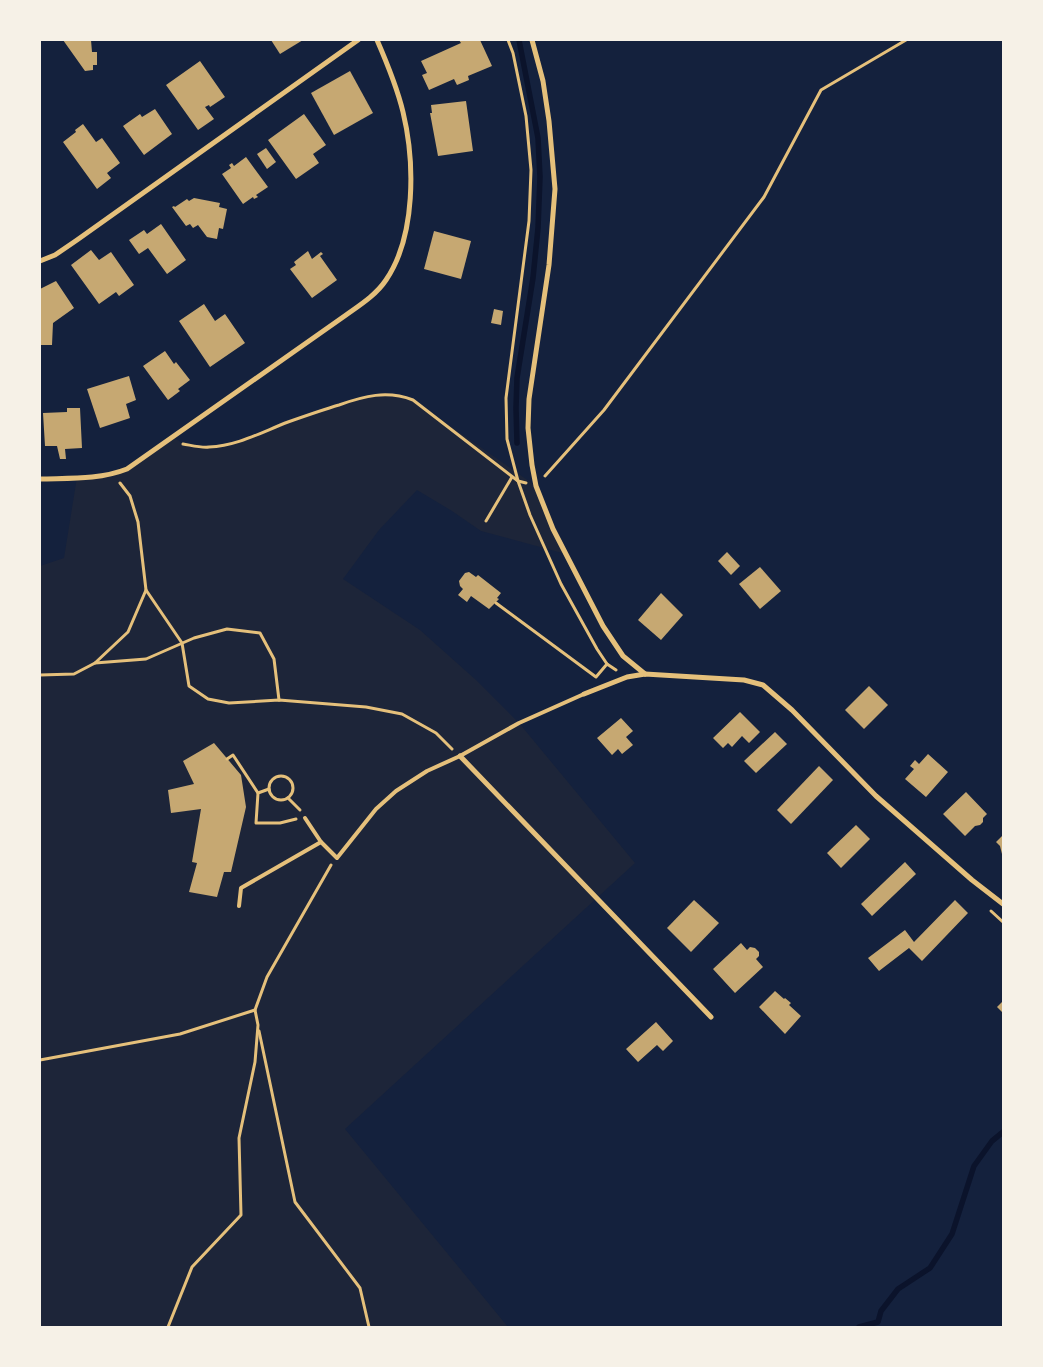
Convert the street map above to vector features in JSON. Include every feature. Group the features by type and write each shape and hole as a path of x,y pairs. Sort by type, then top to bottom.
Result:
{"street":[{"path":"40,261 70,245 358,40"},
{"path":"40,479 96,477 114,474 127,469 373,294 386,280 396,263 403,244 407,227 410,180 403,113 387,62 376,40"},
{"path":"532,40 543,81 549,121 554,189 549,265 529,399 528,428 536,486 553,529 603,626 623,656 645,674"},
{"path":"584,694 636,675 645,674 736,679 763,685 792,710 876,796 972,880 1003,904"},
{"path":"460,756 711,1017"}],"lane":[{"path":"305,818 321,842 337,858 376,809 396,790 426,771 460,756 520,723 584,694"},
{"path":"239,906 241,888 321,842"}],"path":[{"path":"508,40 526,116 531,170 530,221 506,398 507,439 518,481 530,515 561,584 597,649 608,664"},
{"path":"174,437 183,444 208,448 241,442 289,422 353,400 376,394 402,395 413,400 512,477 518,481 536,486 604,410 764,197 821,90 906,40"},
{"path":"114,474 130,496 138,522 146,590 182,643 189,686 208,699 230,703 279,700 366,707 402,714 436,733 460,756"},
{"path":"486,520 512,477"},
{"path":"40,675 74,674 95,663 128,632 146,590"},
{"path":"496,603 596,677"},
{"path":"95,663 146,659 194,638 227,629 260,633 274,659 279,700"},
{"path":"227,758 233,755 258,792 256,823 305,818"},
{"path":"280,776 288,778 293,788 288,798 280,800 272,797 269,789 270,782 273,779 280,776"},
{"path":"258,792 269,789"},
{"path":"288,798 299,808"},
{"path":"337,858 267,976 255,1010 295,1202 360,1288 369,1327"},
{"path":"989,910 1003,922"},
{"path":"40,1060 180,1034 255,1010"},
{"path":"168,1327 192,1267 241,1215 239,1138 255,1062 258,1025"}],"shaded area":[{"path":"390,394 413,400 536,486 566,554 481,531 417,490 379,530 343,579 420,630 476,680 519,723 635,863 345,1129 508,1327 40,1327 40,566 64,558 77,477 114,474 174,437 183,444 208,448 241,442 289,422 353,400"}],"building":[{"path":"63,40 91,40 92,52 97,52 97,65 93,65 93,70 85,71"},
{"path":"271,40 303,40 280,54"},
{"path":"459,40 480,40 492,66 468,76 469,80 457,85 454,79 429,90 422,75 427,73 421,61 461,43"},
{"path":"200,61 225,97 210,107 209,105 205,107 214,119 198,130 166,85"},
{"path":"350,71 373,113 334,135 311,93"},
{"path":"466,101 473,151 438,156 430,113 432,113 431,105"},
{"path":"155,109 172,134 144,155 123,126 140,114 142,117"},
{"path":"304,114 326,145 313,154 319,163 296,179 268,140"},
{"path":"83,124 96,142 102,138 120,163 107,173 111,178 97,189 63,142"},
{"path":"266,148 276,162 267,169 257,154"},
{"path":"246,157 268,187 256,195 258,197 254,199 253,197 243,204 222,174 231,168 229,165 232,163 234,166"},
{"path":"194,198 220,203 219,207 227,209 223,229 219,228 217,239 207,237 198,225 193,228 190,224 186,226 172,207 187,199 189,201"},
{"path":"161,224 186,260 167,274 148,248 139,254 129,240 144,230 147,234"},
{"path":"434,231 471,241 461,279 424,269"},
{"path":"91,250 99,260 111,252 134,285 119,296 116,292 99,304 71,265"},
{"path":"308,251 312,259 321,252 323,254 320,256 337,280 312,298 290,269 296,265 294,262"},
{"path":"56,281 74,308 53,323 52,345 40,345 40,289"},
{"path":"204,304 215,321 225,314 245,343 210,367 179,321"},
{"path":"494,309 503,311 501,325 491,323"},
{"path":"165,351 174,364 176,362 190,380 168,400 143,366"},
{"path":"129,376 136,400 126,404 130,418 100,428 87,389"},
{"path":"67,408 80,408 82,448 65,449 66,459 60,459 57,446 45,446 43,413 67,412"},
{"path":"727,552 740,566 731,575 718,561"},
{"path":"760,567 781,591 760,609 739,584"},
{"path":"469,572 476,577 478,575 501,593 497,598 499,599 489,609 471,596 467,602 458,595 463,589 459,581 465,573"},
{"path":"661,593 683,615 661,640 638,620"},
{"path":"869,686 888,705 864,729 845,710"},
{"path":"740,712 760,732 749,743 742,736 732,747 728,743 723,748 713,738"},
{"path":"621,718 633,731 626,737 633,745 622,754 618,749 612,755 597,738"},
{"path":"775,732 787,744 756,773 744,761"},
{"path":"214,743 241,775 246,807 231,872 224,872 217,897 189,892 197,863 192,862 201,809 171,813 168,790 194,784 183,761"},
{"path":"928,754 948,772 926,797 905,779 914,769 910,766 915,760 919,764"},
{"path":"819,766 833,780 791,824 777,810"},
{"path":"966,792 987,814 980,825 975,826 965,836 943,814"},
{"path":"856,825 870,839 841,868 827,853"},
{"path":"1003,835 1002,854 1000,846 996,842"},
{"path":"905,862 916,874 872,916 861,904"},
{"path":"694,900 719,923 691,952 667,928"},
{"path":"955,900 968,913 922,961 909,948 879,971 868,958 905,930 914,942"},
{"path":"741,943 747,950 750,947 755,948 759,952 759,956 756,959 763,967 735,993 713,969"},
{"path":"775,991 791,1003 789,1005 801,1016 785,1034 759,1007"},
{"path":"1003,1001 1003,1013 997,1007"},
{"path":"656,1022 673,1041 663,1051 657,1045 638,1062 626,1049"}],"waterway":[{"path":"517,443 517,378 533,278 538,228 540,177 538,138 519,40"},
{"path":"859,1327 878,1322 881,1311 898,1289 930,1268 952,1234 974,1166 992,1141 1003,1132"}]}
